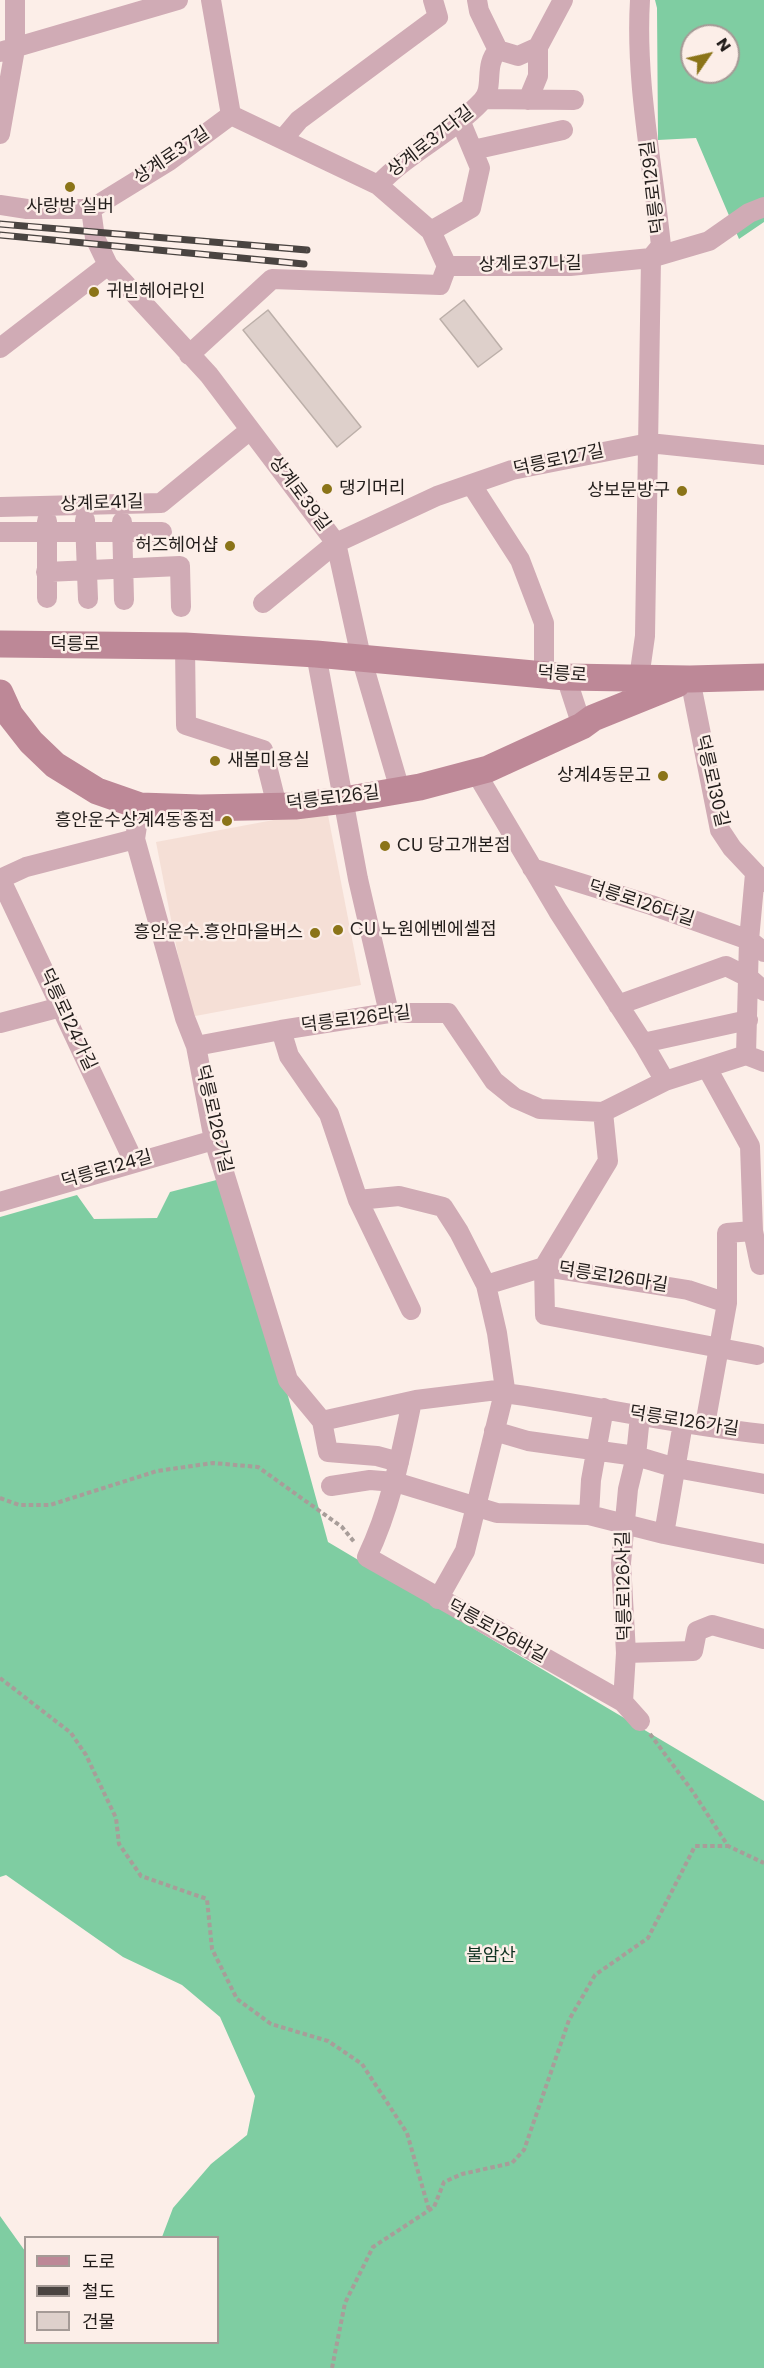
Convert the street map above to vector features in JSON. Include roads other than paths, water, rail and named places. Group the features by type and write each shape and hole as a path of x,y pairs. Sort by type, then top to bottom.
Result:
{"main road":[{"name":"덕릉로","path":"0,644 185,645 361,657 555,675 690,679 764,677"},
{"name":"덕릉로126길","path":"0,693 10,715 31,742 55,765 97,791 140,806 200,808 277,806 344,800 420,787 488,769 582,726 593,717 690,679"}],"street":[{"path":"0,134 7,51 15,0"},
{"path":"7,51 178,0"},
{"path":"189,355 272,279 440,285 447,266 431,231 378,185 231,115 211,0"},
{"path":"477,0 479,11 498,50 518,56 538,47"},
{"path":"528,100 538,76 538,47 563,0"},
{"name":"덕릉로129길","path":"639,678 645,636 644,575 649,443 651,258 661,246 641,67 640,0"},
{"path":"283,139 299,120 435,9"},
{"name":"상계로37다길","path":"378,185 396,166 460,120 484,99 488,87 490,58 498,50"},
{"path":"484,99 574,100"},
{"name":"상계로37길","path":"91,209 169,161 231,115"},
{"path":"431,231 471,208 480,168 460,120"},
{"path":"473,150 563,130"},
{"path":"0,205 27,209 91,209"},
{"name":"상계로37나길","path":"447,266 570,266 651,258 709,241 749,213 764,207"},
{"name":"상계로39길","path":"91,209 95,238 108,265 208,375 336,543 361,657"},
{"path":"0,348 108,265"},
{"name":"상계로41길","path":"0,507 161,503 250,430"},
{"path":"649,443 764,455"},
{"name":"덕릉로127길","path":"263,603 336,543 438,496 534,465 649,443"},
{"path":"471,484 520,560 544,623 555,675 582,726"},
{"path":"122,504 124,600"},
{"path":"85,505 88,599"},
{"path":"47,506 47,598"},
{"name":"상계로41길","path":"0,532 162,532"},
{"path":"46,572 180,566 181,607"},
{"path":"185,645 186,726 263,750 277,806"},
{"path":"316,654 358,879 389,1013"},
{"path":"361,657 400,790"},
{"name":"덕릉로130길","path":"690,679 720,830 732,848 759,878 756,946 748,977 748,1020 755,1058"},
{"path":"475,771 532,868 665,1081"},
{"name":"덕릉로126가길","path":"140,806 135,839 185,1018 196,1046 214,1140 288,1380 322,1421 328,1452 377,1456 399,1462"},
{"path":"0,879 26,867 135,839"},
{"name":"덕릉로126다길","path":"532,868 651,905 756,946"},
{"name":"덕릉로124가길","path":"0,879 134,1162"},
{"path":"618,1005 726,966 748,977 764,992"},
{"path":"0,1023 61,1007"},
{"name":"덕릉로126라길","path":"196,1046 389,1013 448,1013 494,1081 515,1098 540,1109 603,1112 665,1081 707,1068 755,1058"},
{"path":"643,1043 748,1020"},
{"path":"281,1030 289,1056 329,1114 358,1200 411,1310"},
{"path":"707,1068 757,1145 753,1231 760,1265"},
{"path":"486,1285 544,1267 608,1161 603,1112"},
{"name":"덕릉로124길","path":"0,1202 214,1140"},
{"path":"358,1200 399,1196 443,1207 459,1232 486,1285 497,1332 505,1389"},
{"path":"705,1425 727,1303 727,1233 753,1231"},
{"name":"덕릉로126마길","path":"727,1303 688,1290 544,1267 544,1315 757,1355"},
{"name":"덕릉로126가길","path":"322,1421 412,1401 505,1389 505,1393 724,1430 764,1434"},
{"name":"덕릉로126바길","path":"505,1389 465,1551 438,1599 623,1702 640,1721"},
{"path":"412,1401 395,1482 378,1535 367,1557 438,1599"},
{"name":"덕릉로126가길","path":"589,1515 591,1480 604,1408"},
{"name":"덕릉로126사길","path":"640,1416 636,1456 628,1489 621,1563 626,1653 693,1651 697,1631 712,1625 764,1639"},
{"path":"664,1534 683,1423"},
{"path":"494,1431 528,1442 636,1456 676,1468 764,1484"},
{"path":"331,1485 370,1480 395,1482 497,1513 589,1515 664,1534 764,1554"},
{"path":"623,1702 626,1653"}],"railway":[{"path":"0,224 307,250"},
{"path":"0,235 304,264"}],"place":[{"name":"사랑방 실버","path":"70,187"},
{"name":"귀빈헤어라인","path":"94,292"},
{"name":"댕기머리","path":"327,489"},
{"name":"상보문방구","path":"682,491"},
{"name":"허즈헤어샵","path":"230,546"},
{"name":"새봄미용실","path":"215,761"},
{"name":"상계4동문고","path":"663,776"},
{"name":"흥안운수상계4동종점","path":"227,821"},
{"name":"CU 당고개본점","path":"385,846"},
{"name":"CU 노원에벤에셀점","path":"338,930"},
{"name":"흥안운수.흥안마을버스","path":"315,933"}],"park label":[{"name":"불암산","path":"491,1956"}]}
